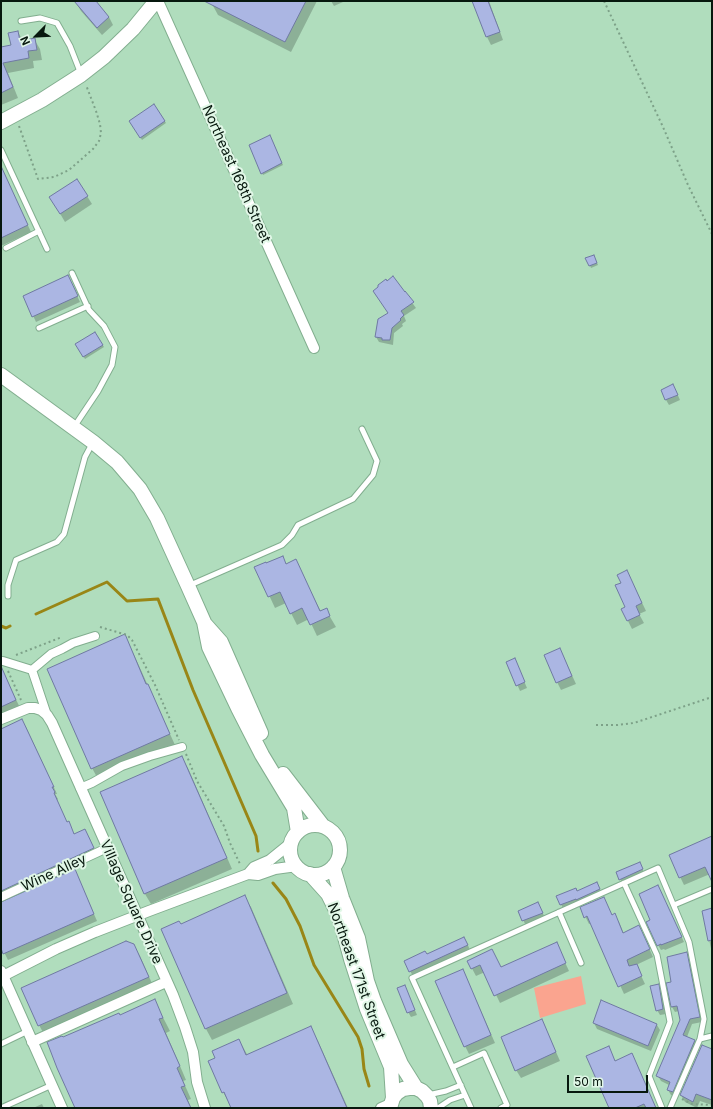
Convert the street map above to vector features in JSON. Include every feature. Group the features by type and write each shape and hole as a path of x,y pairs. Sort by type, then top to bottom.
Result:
{"main road":[{"path":"1,122 42,100 82,75 104,57 157,1"},
{"path":"1,375 93,442 117,462 140,489 157,518 188,586 204,622 209,647 238,708 262,755 294,808 294,838 290,851 292,859 303,871 310,874 318,874 326,872 333,867 339,857 340,845 336,837 331,830 323,826 308,826 294,838"},
{"path":"204,622 221,642 248,704 280,768 323,826"},
{"name":"Northeast 171st Street","path":"333,867 342,898 358,938 367,981 374,1001 401,1064 424,1097"},
{"name":"Northeast 171st Street","path":"310,874 328,894 337,912 367,1009 391,1067 388,1104"},
{"path":"388,1104 402,1089 424,1097"}],"street":[{"name":"Northeast 168th Street","path":"157,1 314,348"},
{"path":"32,670 43,660 56,652 73,643 95,636"},
{"path":"3,661 32,670"},
{"path":"32,670 47,714"},
{"path":"1,719 28,708 35,708 47,714"},
{"name":"Village Square Drive","path":"47,714 173,995 193,1052 197,1082 205,1108"},
{"path":"80,788 92,784 122,766 182,747"},
{"path":"248,874 254,867 270,860 294,838"},
{"name":"Wine Alley","path":"1,897 107,848"},
{"path":"62,1108 2,975 56,949 137,915 248,874 258,875 274,870 297,866"},
{"path":"32,1042 166,982"}],"lane":[{"path":"21,20 40,18 57,23 70,46 82,75"},
{"path":"1,150 47,249"},
{"path":"6,248 38,232"},
{"path":"72,273 88,306 104,326 115,347 112,365 98,391 74,428"},
{"path":"39,328 88,306"},
{"path":"188,586 282,545 292,535 298,525 354,499 374,475 377,461 362,429"},
{"path":"8,596 8,585 16,560 57,542 64,534 85,457 93,442"},
{"path":"471,1108 412,978 658,868 689,942 704,1019 700,1039 670,1108"},
{"path":"624,883 657,955 670,1022 649,1076 662,1108"},
{"path":"674,905 712,889"},
{"path":"559,912 581,963"},
{"path":"1,1044 28,1031"},
{"path":"700,1039 712,1036"},
{"path":"453,1067 484,1054 507,1105 500,1108"},
{"path":"1,1108 52,1085"},
{"path":"424,1097 461,1085"},
{"path":"438,1108 450,1100 465,1095"}],"path":[{"path":"604,1 712,234"},
{"path":"14,115 38,179 54,177 69,170 93,149 99,141 101,133 96,111 82,75"},
{"path":"96,626 127,635 132,640 144,662 186,753 197,781 224,826 240,864"},
{"path":"21,701 2,657 19,654 67,635"},
{"path":"596,725 634,723 712,697"},
{"path":"675,1096 692,1104 712,1105"}],"shaded area":[{"path":"581,976 586,1004 540,1018 534,988"}],"building":[{"path":"74,1 96,1 109,17 97,28"},
{"path":"204,1 306,1 285,42"},
{"path":"472,1 488,1 500,32 486,37"},
{"path":"18,31 20,41 35,38 37,50 28,51 29,58 3,63 13,87 1,93 1,47 11,45 8,33"},
{"path":"154,104 165,121 140,138 129,121"},
{"path":"270,135 282,163 261,174 249,145"},
{"path":"1,166 28,225 1,238"},
{"path":"77,179 88,196 60,214 49,197"},
{"path":"594,255 597,263 589,266 585,258"},
{"path":"68,275 78,296 32,317 23,296"},
{"path":"393,276 414,302 401,311 404,315 392,328 390,340 382,340 382,338 375,337 378,319 388,313 373,291 386,279 387,281"},
{"path":"95,332 103,345 83,357 75,344"},
{"path":"673,384 678,395 665,400 661,390"},
{"path":"283,556 286,564 296,559 320,611 327,608 330,616 310,625 302,608 290,614 280,592 268,597 254,567"},
{"path":"627,570 642,603 636,606 640,615 627,621 621,609 625,607 615,585 621,583 617,575"},
{"path":"125,634 146,684 148,684 170,734 91,769 47,669"},
{"path":"560,648 572,676 556,683 544,655"},
{"path":"515,658 525,682 516,686 506,662"},
{"path":"1,666 16,700 1,707"},
{"path":"22,719 54,787 52,787 55,792 54,793 67,822 69,821 74,834 85,829 94,848 1,891 1,729"},
{"path":"182,756 227,858 144,894 100,792"},
{"path":"712,836 712,882 705,867 679,878 669,855"},
{"path":"640,862 643,869 619,880 616,872"},
{"path":"75,869 94,914 3,954 1,948 1,902"},
{"path":"597,882 600,889 576,900 560,905 556,896 576,888 577,891"},
{"path":"658,885 682,937 657,946 646,922 650,920 639,894"},
{"path":"245,895 287,993 205,1029 161,929 179,921 181,924"},
{"path":"604,897 612,915 615,913 623,933 639,925 650,949 627,960 629,966 637,964 642,976 618,987 587,916 584,918 580,907"},
{"path":"538,902 543,913 522,921 518,911"},
{"path":"712,908 712,940 708,941 702,911"},
{"path":"464,937 468,945 409,972 404,961 425,951 427,954"},
{"path":"126,941 134,944 149,977 38,1026 21,988"},
{"path":"557,942 566,963 494,996 480,965 471,969 467,961 492,949 501,967"},
{"path":"687,952 700,1017 690,1019 683,1035 695,1040 673,1092 667,1090 670,1082 656,1076 680,1020 677,1006 671,1007 666,983 671,982 667,957"},
{"path":"463,969 491,1035 464,1047 435,981"},
{"path":"659,984 663,1009 656,1011 650,986"},
{"path":"405,985 415,1010 407,1013 397,988"},
{"path":"155,999 163,1018 159,1019 180,1066 177,1068 185,1086 181,1087 191,1108 75,1108 47,1042 62,1036 63,1037 119,1013 120,1015"},
{"path":"601,1000 657,1024 648,1046 593,1023"},
{"path":"542,1019 556,1052 515,1071 501,1037"},
{"path":"311,1026 347,1108 231,1108 224,1092 222,1093 208,1061 215,1058 212,1051 239,1039 246,1055"},
{"path":"702,1045 712,1049 712,1100 696,1094 693,1102 680,1095"},
{"path":"609,1046 615,1061 632,1053 656,1108 646,1108 644,1104 635,1108 609,1108 586,1056"}],"waterway":[{"path":"36,614 107,582 127,601 158,599 193,690 256,836 258,851"},
{"path":"1,626 6,628 10,626"},
{"path":"273,883 286,899 300,926 314,965 358,1037 362,1049 364,1069 369,1086"}]}
